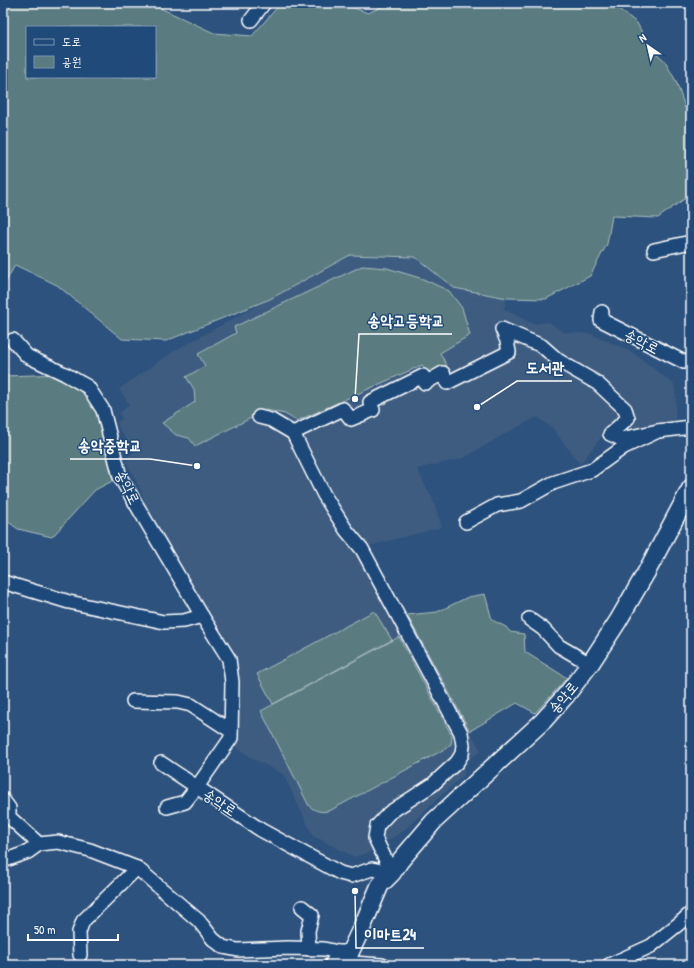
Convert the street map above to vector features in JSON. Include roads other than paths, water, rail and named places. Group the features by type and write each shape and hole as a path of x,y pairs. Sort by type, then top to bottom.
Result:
{"main road":[{"name":"송악로","path":"347,959 380,885 392,873 400,861 434,821 543,720 567,694 590,664 618,621 640,583 691,488"},
{"path":"347,959 367,938 390,891 415,856 453,813 518,751 579,688 601,656 647,582 691,505"}],"street":[{"path":"251,20 264,3"},
{"path":"654,250 691,242"},
{"name":"송악로","path":"602,312 601,320 684,362 691,361"},
{"path":"293,433 343,409 351,419 365,414 373,410 370,402 423,376 425,383 443,374 447,383 509,352 507,341 502,329 542,346 559,361 597,383 625,409 628,418 610,434 621,439 658,431 691,427"},
{"name":"송악로","path":"13,340 27,356 65,374 88,388 102,410 120,477 229,659 232,682 231,738 197,787 261,830 340,873 351,876 372,869 392,873"},
{"path":"259,417 271,420 293,433 324,495 346,530 362,549 461,733 463,745 462,754 457,762 432,785 389,813 377,826 375,838 392,873"},
{"path":"466,522 497,505 521,501 553,483 592,470 624,447 658,431"},
{"path":"3,582 69,602 164,622 184,621 202,616"},
{"path":"529,619 544,629 559,646 590,664"},
{"path":"133,701 178,702 191,705 232,731"},
{"path":"161,763 197,787 185,802 167,807"},
{"path":"3,800 8,808 9,817 39,844"},
{"path":"3,860 28,852 39,844 58,842 90,850 137,868 199,921 213,939 223,947 238,950 288,948 324,949 347,959 382,965"},
{"path":"80,954 79,932 82,921 137,868"},
{"path":"302,907 312,915 308,931 309,949"},
{"path":"609,965 651,946 682,922 691,913"},
{"path":"331,965 347,959"}],"place":[{"name":"송악고등학교","path":"355,399"},
{"name":"도서관","path":"477,407"},
{"name":"송악중학교","path":"197,466"},
{"name":"이마트24","path":"355,891"}]}
